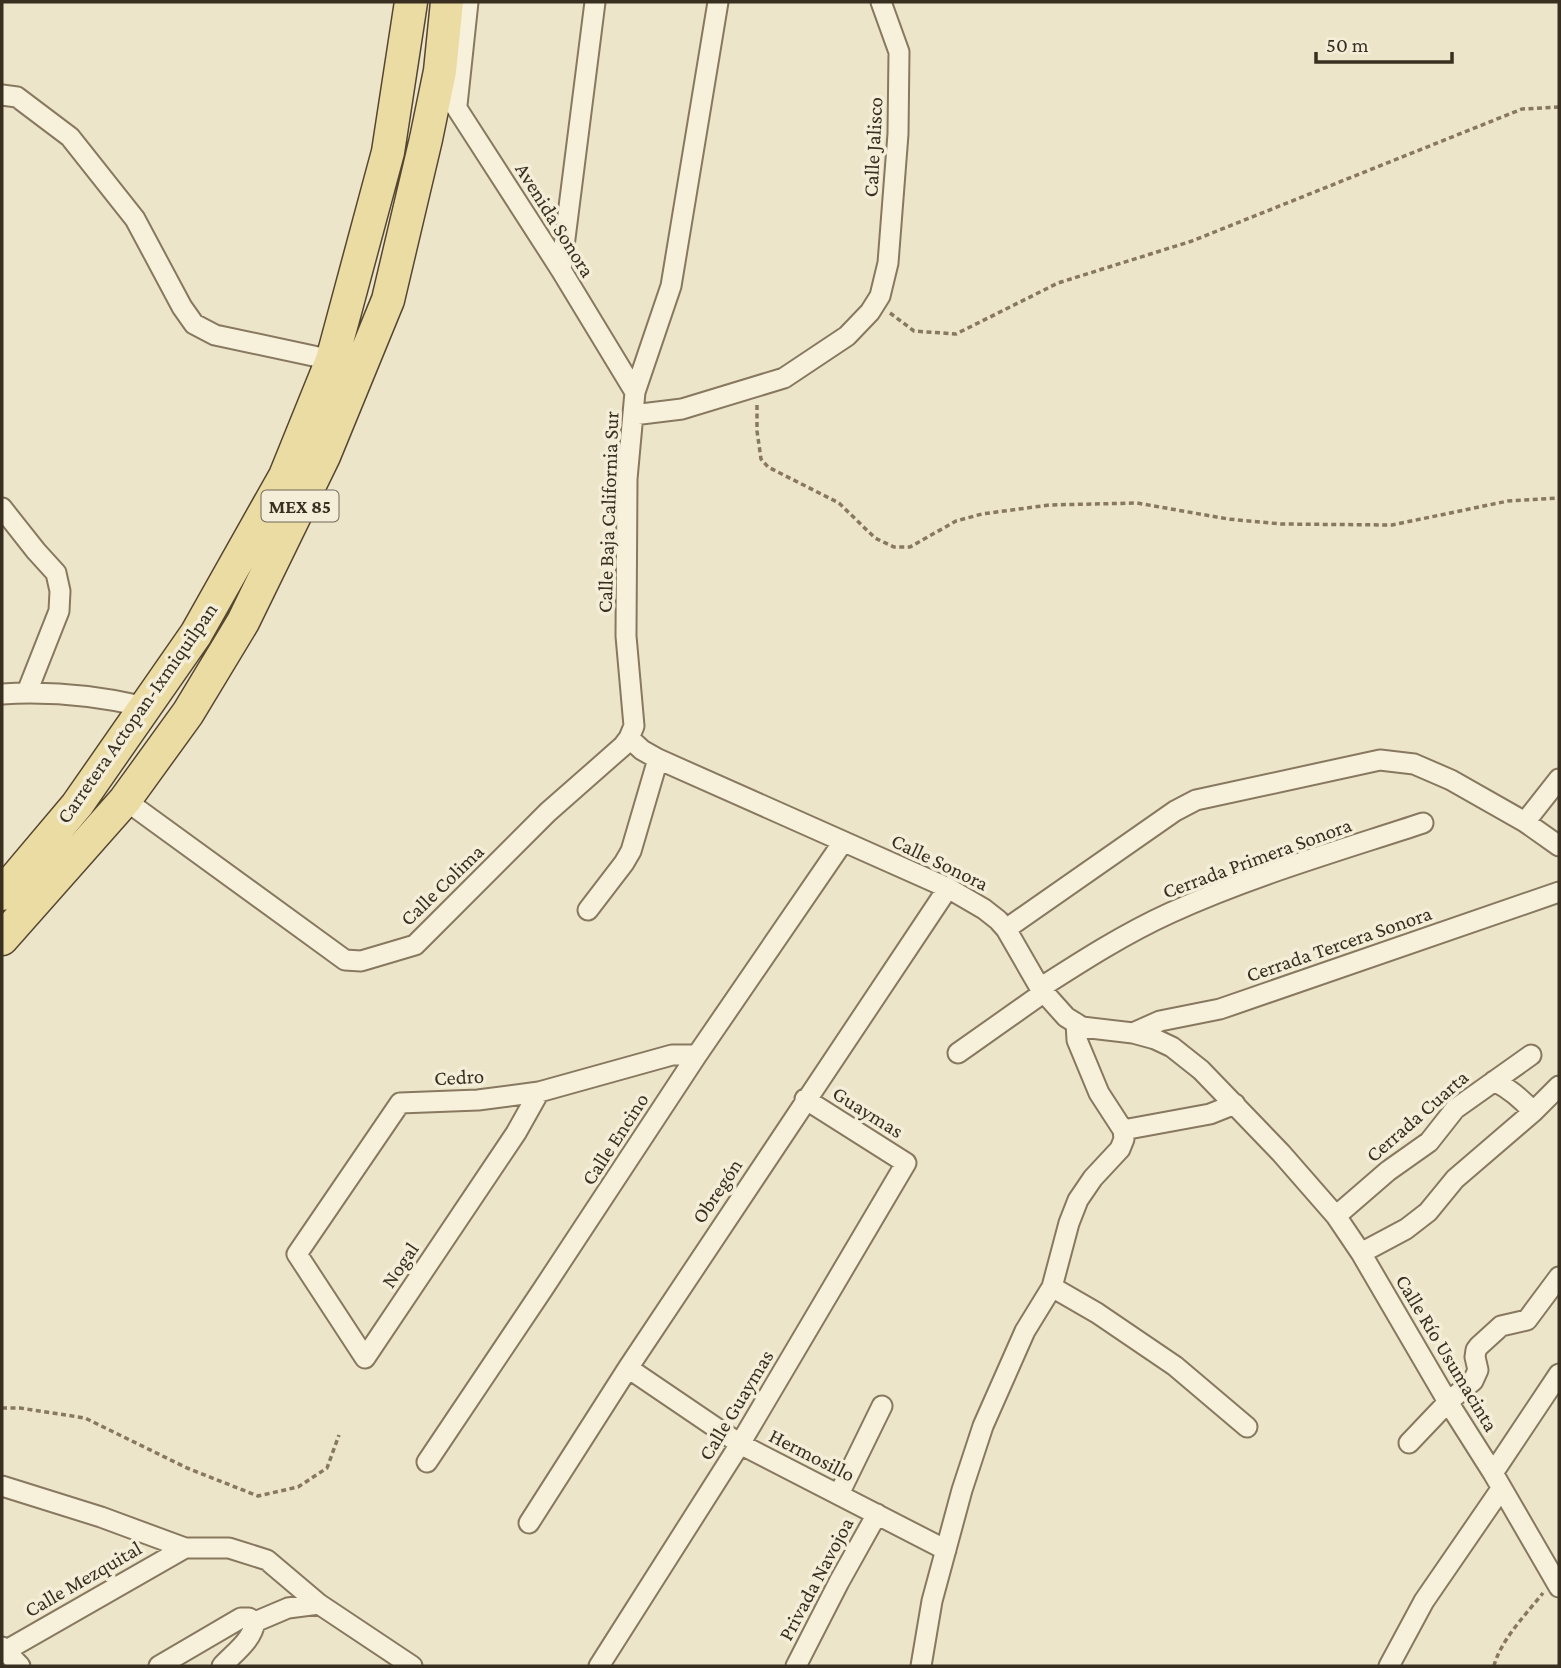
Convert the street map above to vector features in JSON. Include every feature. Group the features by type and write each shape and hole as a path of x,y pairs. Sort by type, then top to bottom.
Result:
{"main road":[{"name":"Carretera Actopan-Ixmiquilpan","path":"2,894 77,805 196,634 285,476 332,360 388,152 411,2"},
{"name":"MEX 85","path":"2,939 125,800 188,713 243,622 324,456 388,300 440,71 447,2"}],"street":[{"path":"456,107 468,2"},
{"path":"561,270 595,2"},
{"name":"Calle Baja California Sur","path":"629,738 634,726 626,636 627,479 635,392 671,286 718,2"},
{"name":"Calle Jalisco","path":"880,296 888,263 898,134 899,52 881,2"},
{"name":"Avenida Sonora","path":"440,71 456,107 561,270 635,392"},
{"path":"2,95 17,97 70,136 135,219 182,307 194,324 215,335 332,360"},
{"path":"633,415 682,410 784,378 846,336 870,312 880,296"},
{"path":"2,508 56,572 60,591 59,611 27,692"},
{"path":"2,694 27,692 112,699 146,707"},
{"name":"Calle Colima","path":"125,800 345,960 361,961 415,945 548,812 629,738"},
{"name":"Calle Sonora","path":"629,738 657,759 948,888 984,909 1006,929 1042,991 1066,1017 1082,1027 1133,1033 1172,1047 1201,1070 1281,1153"},
{"path":"588,910 631,852 657,759"},
{"path":"1006,929 1175,811 1196,800 1380,760 1414,764 1451,780 1525,822 1559,846"},
{"path":"1525,822 1559,779"},
{"name":"Cerrada Primera Sonora","path":"958,1053 1104,947 1168,914 1237,884 1423,823"},
{"name":"Calle Encino","path":"427,1462 697,1055 843,842"},
{"name":"Obregón","path":"529,1523 628,1368 948,888"},
{"name":"Cerrada Tercera Sonora","path":"1133,1033 1160,1021 1220,1009 1559,892"},
{"path":"921,1666 932,1601 982,1426 1025,1331 1052,1287 1069,1223 1079,1200 1093,1178 1120,1149 1124,1135 1099,1093 1077,1040 1076,1023"},
{"name":"Cedro","path":"297,1254 400,1103 478,1100 539,1093 672,1055 697,1055"},
{"name":"Cerrada Cuarta","path":"1336,1216 1388,1171 1429,1142 1455,1109 1531,1055"},
{"path":"1494,1081 1521,1098 1533,1112"},
{"path":"1361,1253 1406,1228 1428,1212 1455,1180 1559,1087"},
{"name":"Nogal","path":"297,1254 365,1358 516,1133 539,1093"},
{"name":"Guaymas","path":"806,1099 906,1163"},
{"path":"1124,1135 1210,1114 1235,1104"},
{"name":"Calle Río Usumacinta","path":"1281,1153 1336,1216 1361,1253 1557,1583"},
{"name":"Calle Guaymas","path":"599,1666 740,1444 906,1163"},
{"path":"1409,1443 1448,1402 1473,1381 1478,1370 1475,1357 1479,1346 1501,1326 1527,1320 1559,1277"},
{"path":"1052,1287 1097,1313 1175,1366 1247,1427"},
{"name":"Hermosillo","path":"628,1368 740,1444 946,1550"},
{"path":"1389,1666 1424,1601 1559,1374"},
{"path":"839,1494 882,1406"},
{"path":"2,1486 101,1517 185,1548 229,1548 267,1560 319,1604 412,1666"},
{"name":"Privada Navojoa","path":"796,1666 877,1514"},
{"name":"Calle Mezquital","path":"3,1649 185,1548"},
{"path":"255,1622 288,1608 319,1604"},
{"path":"170,1664 241,1618 255,1622"},
{"path":"222,1666 254,1631 255,1622"},
{"path":"3,1649 20,1666"}],"path":[{"path":"880,296 891,316 914,331 956,334 1058,283 1192,241 1522,109 1559,107"},
{"path":"756,385 757,431 761,459 768,467 839,503 874,538 894,547 909,547 956,521 982,514 1049,505 1137,503 1228,519 1281,524 1392,525 1508,501 1559,498"},
{"path":"2,1408 20,1408 85,1418 187,1468 258,1496 298,1487 327,1468 339,1435"},
{"path":"1494,1666 1507,1640 1557,1583"}]}
